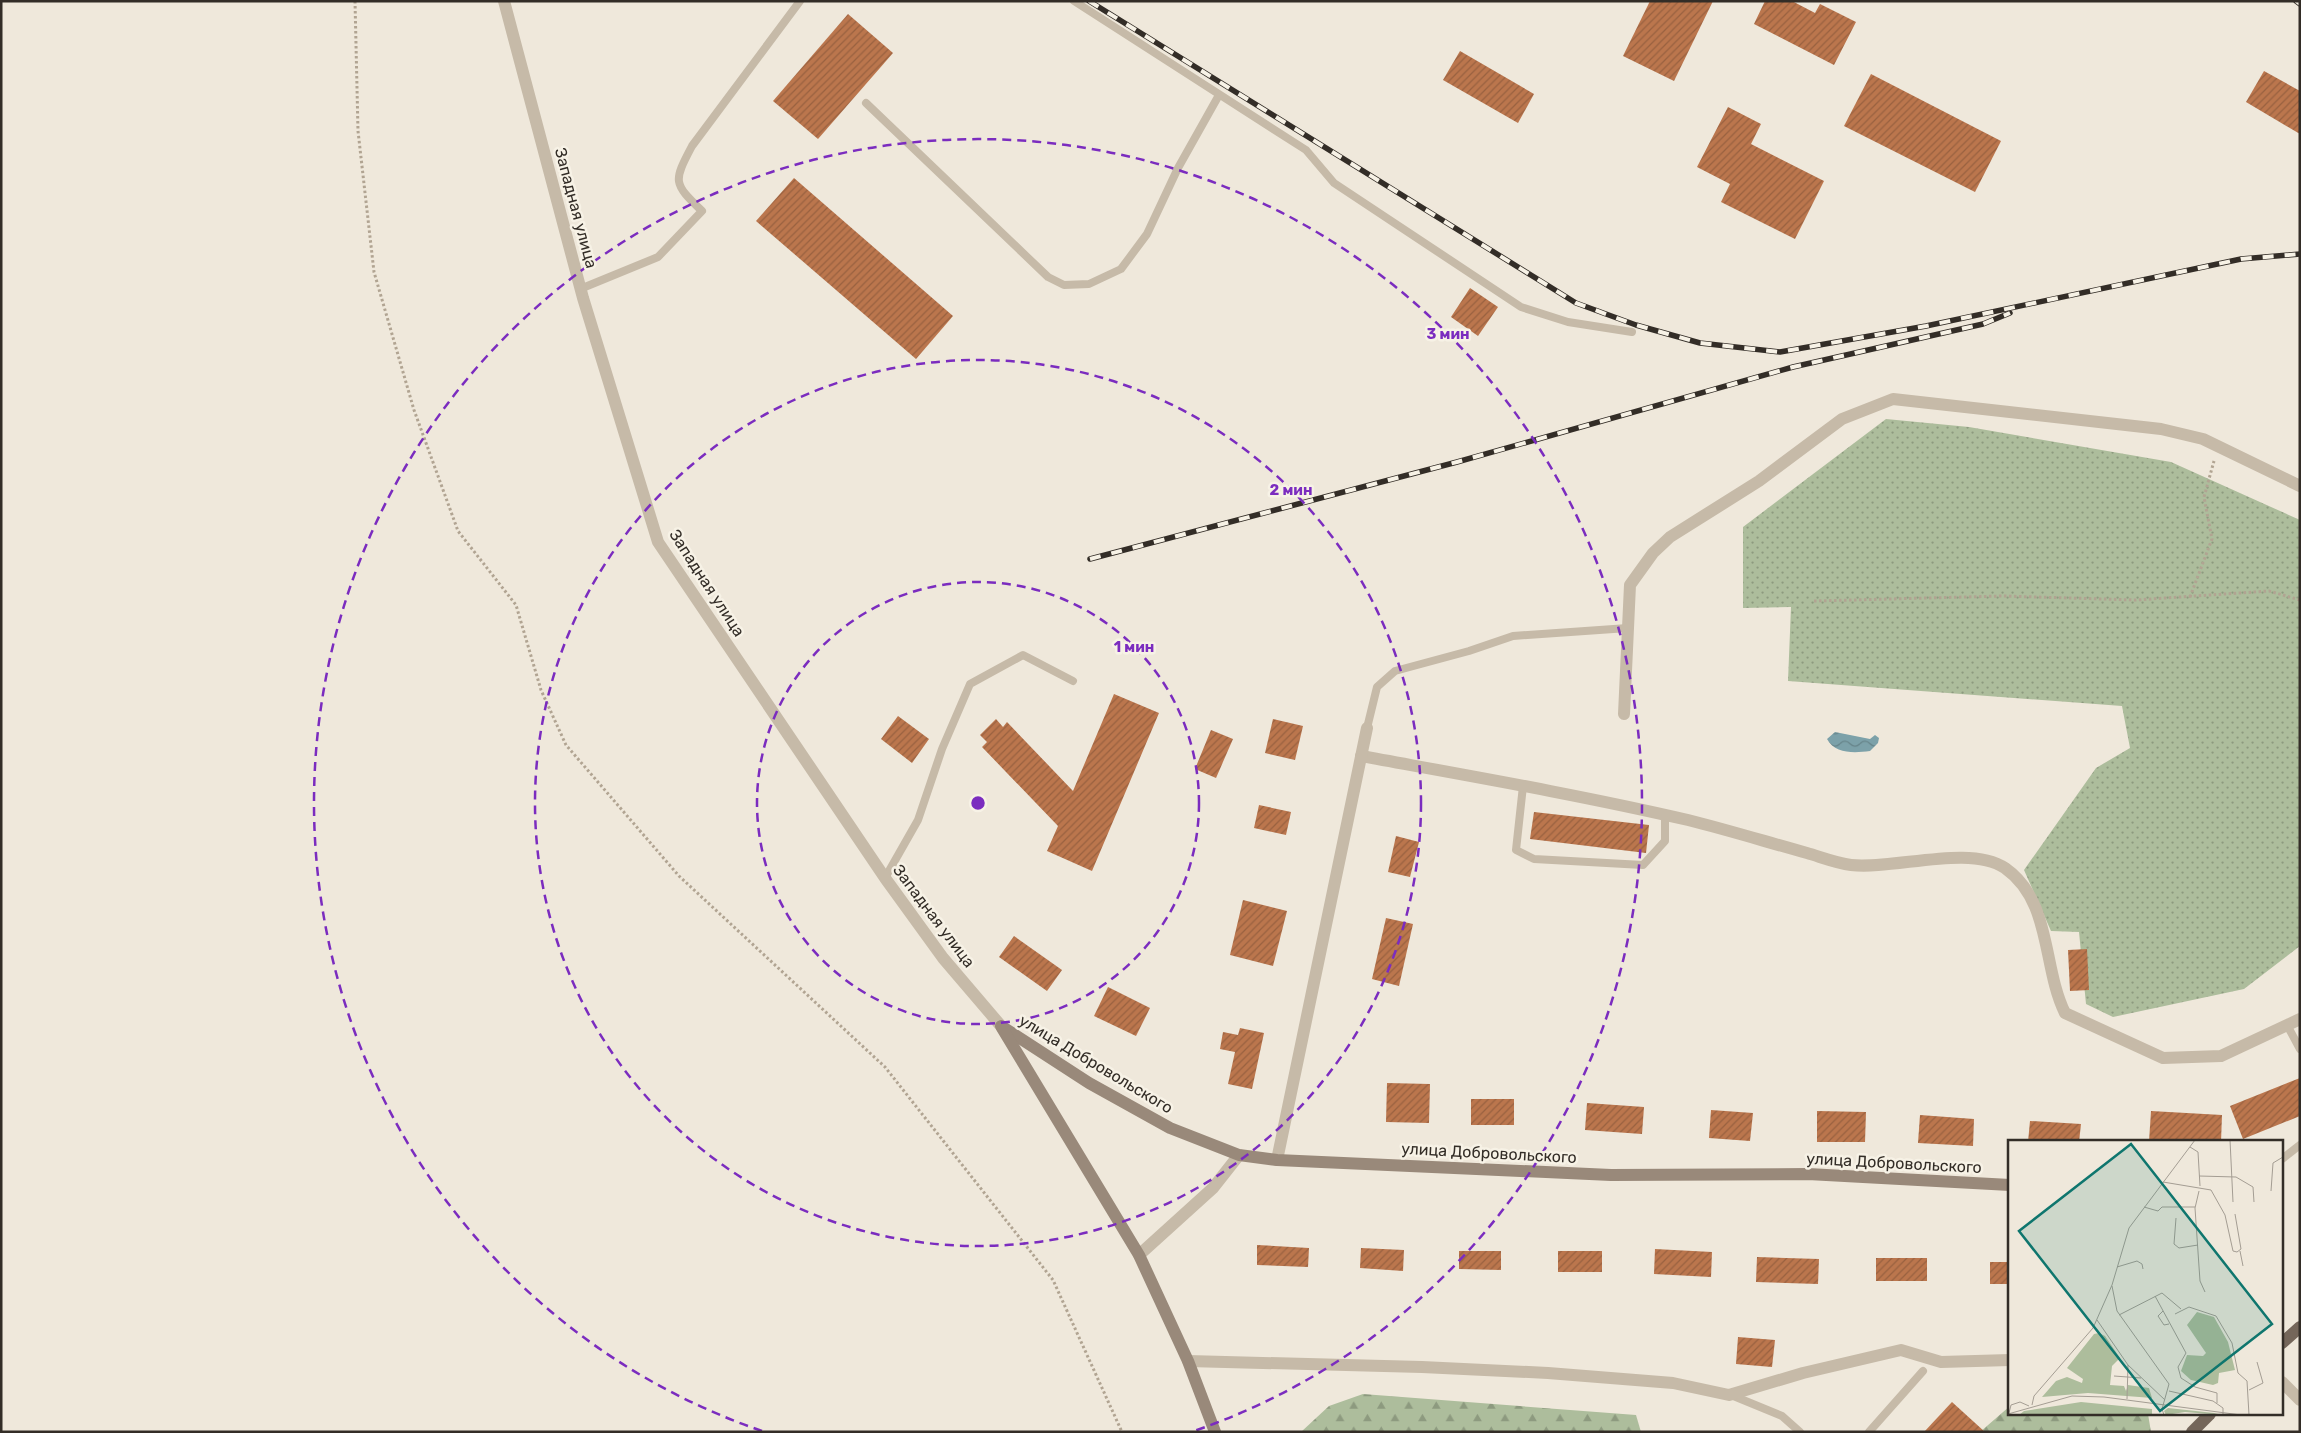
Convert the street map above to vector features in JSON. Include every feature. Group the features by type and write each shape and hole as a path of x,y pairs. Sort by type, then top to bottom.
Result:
{"main road":[{"path":"2284,1341 2300,1327"},
{"path":"2192,1432 2208,1416"}],"street":[{"name":"Западная улица","path":"504,1 580,289 658,542 885,878 943,958 1001,1026"},
{"path":"1624,714 1630,585 1653,553 1670,538 1760,481 1842,419 1893,398 2161,429 2203,439 2300,486"},
{"path":"1278,1160 1367,728"},
{"path":"1361,756 1612,802 1851,865 1908,863 1970,857 2003,867 2020,880 2037,909 2058,997 2066,1013 2163,1058 2222,1056 2300,1019"},
{"path":"1001,1026 1139,1255 1188,1361 1215,1432"},
{"name":"улица Добровольского","path":"1001,1026 1089,1083 1170,1128 1239,1155 1278,1160 1611,1175 1808,1174 2008,1185"},
{"path":"1139,1255 1213,1188 1239,1155"},
{"path":"1188,1361 1412,1366 1548,1373 1673,1382 1729,1394 1803,1373 1901,1350 1941,1362 2008,1360"},
{"path":"2284,1384 2300,1400"}],"lane":[{"path":"580,289 658,257 702,211 681,191 678,172 692,146 800,1"},
{"path":"1074,1 1306,150 1334,183 1521,307 1568,322 1632,332"},
{"path":"866,103 1048,277 1064,285 1089,284 1121,269 1147,234 1178,168 1219,94"},
{"path":"1367,728 1377,687 1395,670 1468,651 1513,636 1628,628"},
{"path":"885,878 918,820 942,749 970,684 1023,655 1072,681"},
{"path":"1523,786 1516,850 1534,859 1643,864 1665,841 1665,815"},
{"path":"2287,1025 2300,1049"},
{"path":"2284,1157 2300,1145"},
{"path":"1869,1432 1923,1371"},
{"path":"1729,1394 1782,1416 1800,1432"}],"path":[{"path":"355,1 358,131 374,272 414,410 458,531 516,605 541,690 566,745 679,876 884,1067 1053,1280 1122,1432"},
{"path":"2190,596 2212,539 2204,497 2217,446"},
{"path":"1814,601 2003,596 2136,600 2269,591 2300,600"}],"green space":[{"path":"1886,419 1969,427 2171,462 2300,520 2300,946 2244,989 2113,1017 2086,1004 2079,932 2051,931 2024,870 2096,768 2130,748 2122,706 1788,681 1791,607 1743,608 1743,527"},
{"path":"1363,1394 1636,1415 1641,1432 1301,1432 1329,1406"},
{"path":"2008,1408 2008,1416 2148,1416 2151,1432 1980,1432"}],"water":[{"path":"1835,732 1870,739 1875,735 1879,738 1878,743 1870,751 1846,751 1830,744 1827,739"}],"building":[{"path":"1650,1 1713,1 1674,81 1623,56"},
{"path":"1765,1 1792,1 1815,13 1820,4 1856,22 1834,65 1754,24"},
{"path":"848,14 893,53 818,139 773,101"},
{"path":"1460,51 1534,94 1518,123 1443,80"},
{"path":"2264,71 2300,91 2300,134 2246,102"},
{"path":"1871,74 2001,141 1975,192 1844,126"},
{"path":"1728,107 1761,124 1751,144 1824,181 1795,239 1721,202 1730,184 1697,167"},
{"path":"794,178 953,316 916,359 756,221"},
{"path":"1470,288 1498,307 1478,336 1451,317"},
{"path":"1114,694 1159,713 1092,871 1047,851 1058,826 982,747 987,742 980,735 996,719 1003,727 1007,722 1073,791"},
{"path":"898,716 929,739 912,763 881,739"},
{"path":"1273,719 1303,726 1295,760 1265,753"},
{"path":"1211,730 1233,739 1216,778 1195,769"},
{"path":"1259,805 1291,812 1286,835 1254,828"},
{"path":"1534,812 1649,825 1646,853 1530,839"},
{"path":"1396,836 1419,842 1410,877 1388,872"},
{"path":"1243,900 1287,911 1273,966 1230,955"},
{"path":"1386,918 1413,924 1399,986 1372,979"},
{"path":"1014,936 1062,970 1047,991 999,957"},
{"path":"2087,949 2089,990 2070,991 2068,950"},
{"path":"1108,987 1150,1008 1136,1036 1094,1016"},
{"path":"1240,1028 1264,1033 1252,1089 1228,1084 1235,1052 1220,1049 1223,1032 1238,1035"},
{"path":"2300,1078 2300,1116 2243,1139 2230,1106"},
{"path":"1387,1083 1430,1084 1429,1123 1386,1122"},
{"path":"1471,1099 1514,1099 1514,1125 1471,1125"},
{"path":"1587,1103 1644,1107 1642,1134 1585,1130"},
{"path":"1711,1110 1753,1113 1750,1141 1709,1138"},
{"path":"1817,1111 1866,1112 1865,1142 1817,1142"},
{"path":"2151,1111 2222,1115 2221,1140 2149,1140"},
{"path":"1920,1115 1974,1119 1973,1146 1918,1143"},
{"path":"2030,1121 2081,1124 2079,1140 2028,1140"},
{"path":"1257,1245 1309,1248 1308,1267 1257,1265"},
{"path":"1361,1248 1404,1250 1403,1271 1360,1268"},
{"path":"1655,1249 1712,1252 1711,1277 1654,1274"},
{"path":"1459,1251 1501,1251 1501,1270 1459,1269"},
{"path":"1558,1251 1602,1251 1602,1272 1558,1272"},
{"path":"1757,1257 1819,1259 1818,1284 1756,1282"},
{"path":"1876,1258 1927,1258 1927,1281 1876,1281"},
{"path":"1990,1262 2008,1262 2008,1284 1990,1284"},
{"path":"1738,1337 1775,1340 1772,1367 1736,1364"},
{"path":"1952,1402 1985,1432 1924,1432"}],"railway":[{"path":"1089,1 1576,303 1636,325 1700,343 1780,352 1926,326 2241,259 2300,254"},
{"path":"2296,1 2300,4"},
{"path":"1090,559 1457,462 1793,367 1983,324 2010,313"}]}
